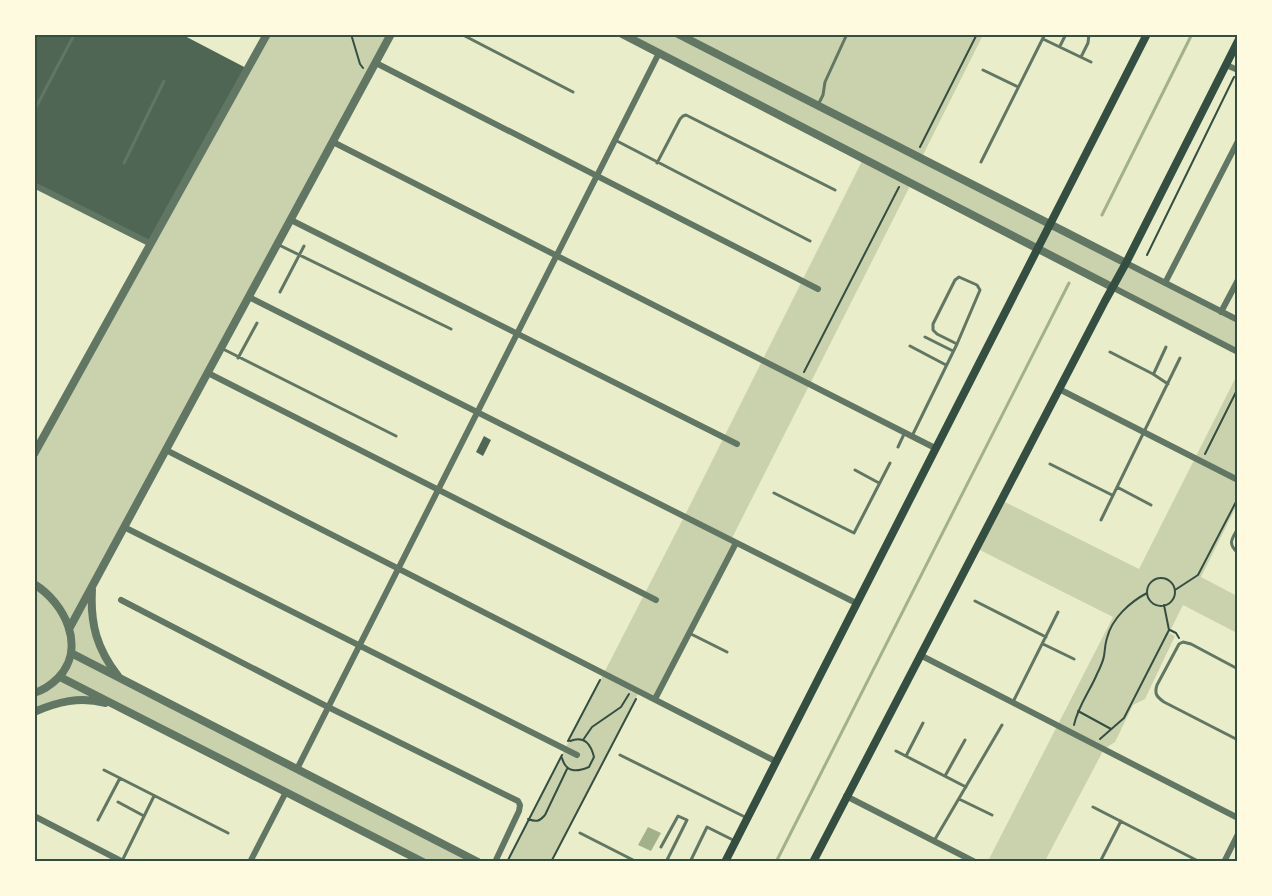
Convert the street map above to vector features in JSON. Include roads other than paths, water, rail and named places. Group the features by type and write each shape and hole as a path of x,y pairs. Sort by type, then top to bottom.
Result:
{"main road":[{"path":"725,861 1147,34"},
{"path":"813,861 1126,263 1238,41"}],"street":[{"path":"34,454 267,34"},
{"path":"69,629 391,34"},
{"path":"622,34 1238,352"},
{"path":"678,34 1238,320"},
{"path":"297,769 659,53"},
{"path":"376,63 818,289"},
{"path":"1226,64 1237,70"},
{"path":"1165,283 1238,141"},
{"path":"333,142 935,448"},
{"path":"34,185 151,244"},
{"path":"291,219 737,444"},
{"path":"1221,312 1238,280"},
{"path":"249,297 856,603"},
{"path":"208,373 656,600"},
{"path":"1059,389 1238,480"},
{"path":"166,450 775,761"},
{"path":"124,527 577,755"},
{"path":"655,699 736,543"},
{"path":"34,584 52,599 63,613 72,638 71,653 65,670 51,685 34,693"},
{"path":"93,585 91,605 98,644 107,662 119,678"},
{"path":"121,600 328,707 518,801 519,811 495,861"},
{"path":"71,653 478,861"},
{"path":"920,655 1238,818"},
{"path":"60,676 423,861"},
{"path":"34,712 54,704 76,700 98,701 119,707"},
{"path":"250,861 286,792"},
{"path":"846,796 975,861"},
{"path":"34,816 123,861"},
{"path":"1224,861 1238,834"}],"lane":[{"path":"461,34 573,92"},
{"path":"818,106 825,82 847,34"},
{"path":"1060,46 1066,34"},
{"path":"1081,57 1089,43 1089,34"},
{"path":"34,111 74,35"},
{"path":"981,162 1044,37 1090,62"},
{"path":"983,70 1018,87"},
{"path":"124,163 164,81"},
{"path":"657,163 680,119 686,115 835,190"},
{"path":"615,140 810,241"},
{"path":"278,244 451,329"},
{"path":"280,292 304,246"},
{"path":"912,436 957,344 980,290 977,285 959,277 955,280 933,324 933,330 937,334 957,344"},
{"path":"238,358 257,323"},
{"path":"925,338 953,351"},
{"path":"910,346 946,365"},
{"path":"1153,374 1166,347"},
{"path":"221,349 396,436"},
{"path":"1110,352 1168,384"},
{"path":"1101,520 1180,358"},
{"path":"898,447 905,432"},
{"path":"774,493 854,533 890,463"},
{"path":"1050,464 1113,496"},
{"path":"855,470 879,483"},
{"path":"1117,487 1152,505"},
{"path":"1238,528 1231,540 1232,547 1238,553"},
{"path":"975,601 1046,637"},
{"path":"1013,702 1058,612"},
{"path":"689,633 727,652"},
{"path":"1238,669 1183,642 1179,644 1156,685 1155,691 1157,697 1238,740"},
{"path":"1042,644 1074,659"},
{"path":"906,756 923,723"},
{"path":"934,841 1002,724"},
{"path":"945,776 965,740"},
{"path":"896,751 966,786"},
{"path":"620,755 746,818"},
{"path":"104,770 228,833"},
{"path":"98,820 120,778"},
{"path":"123,861 154,796"},
{"path":"959,799 992,815"},
{"path":"118,802 144,816"},
{"path":"1093,807 1200,861"},
{"path":"661,847 678,816 687,820 666,861"},
{"path":"1100,861 1121,821"},
{"path":"690,861 707,827 735,841"},
{"path":"580,833 637,861"}],"waterway":[{"path":"1102,215 1192,34"},
{"path":"776,862 1069,283"}]}
